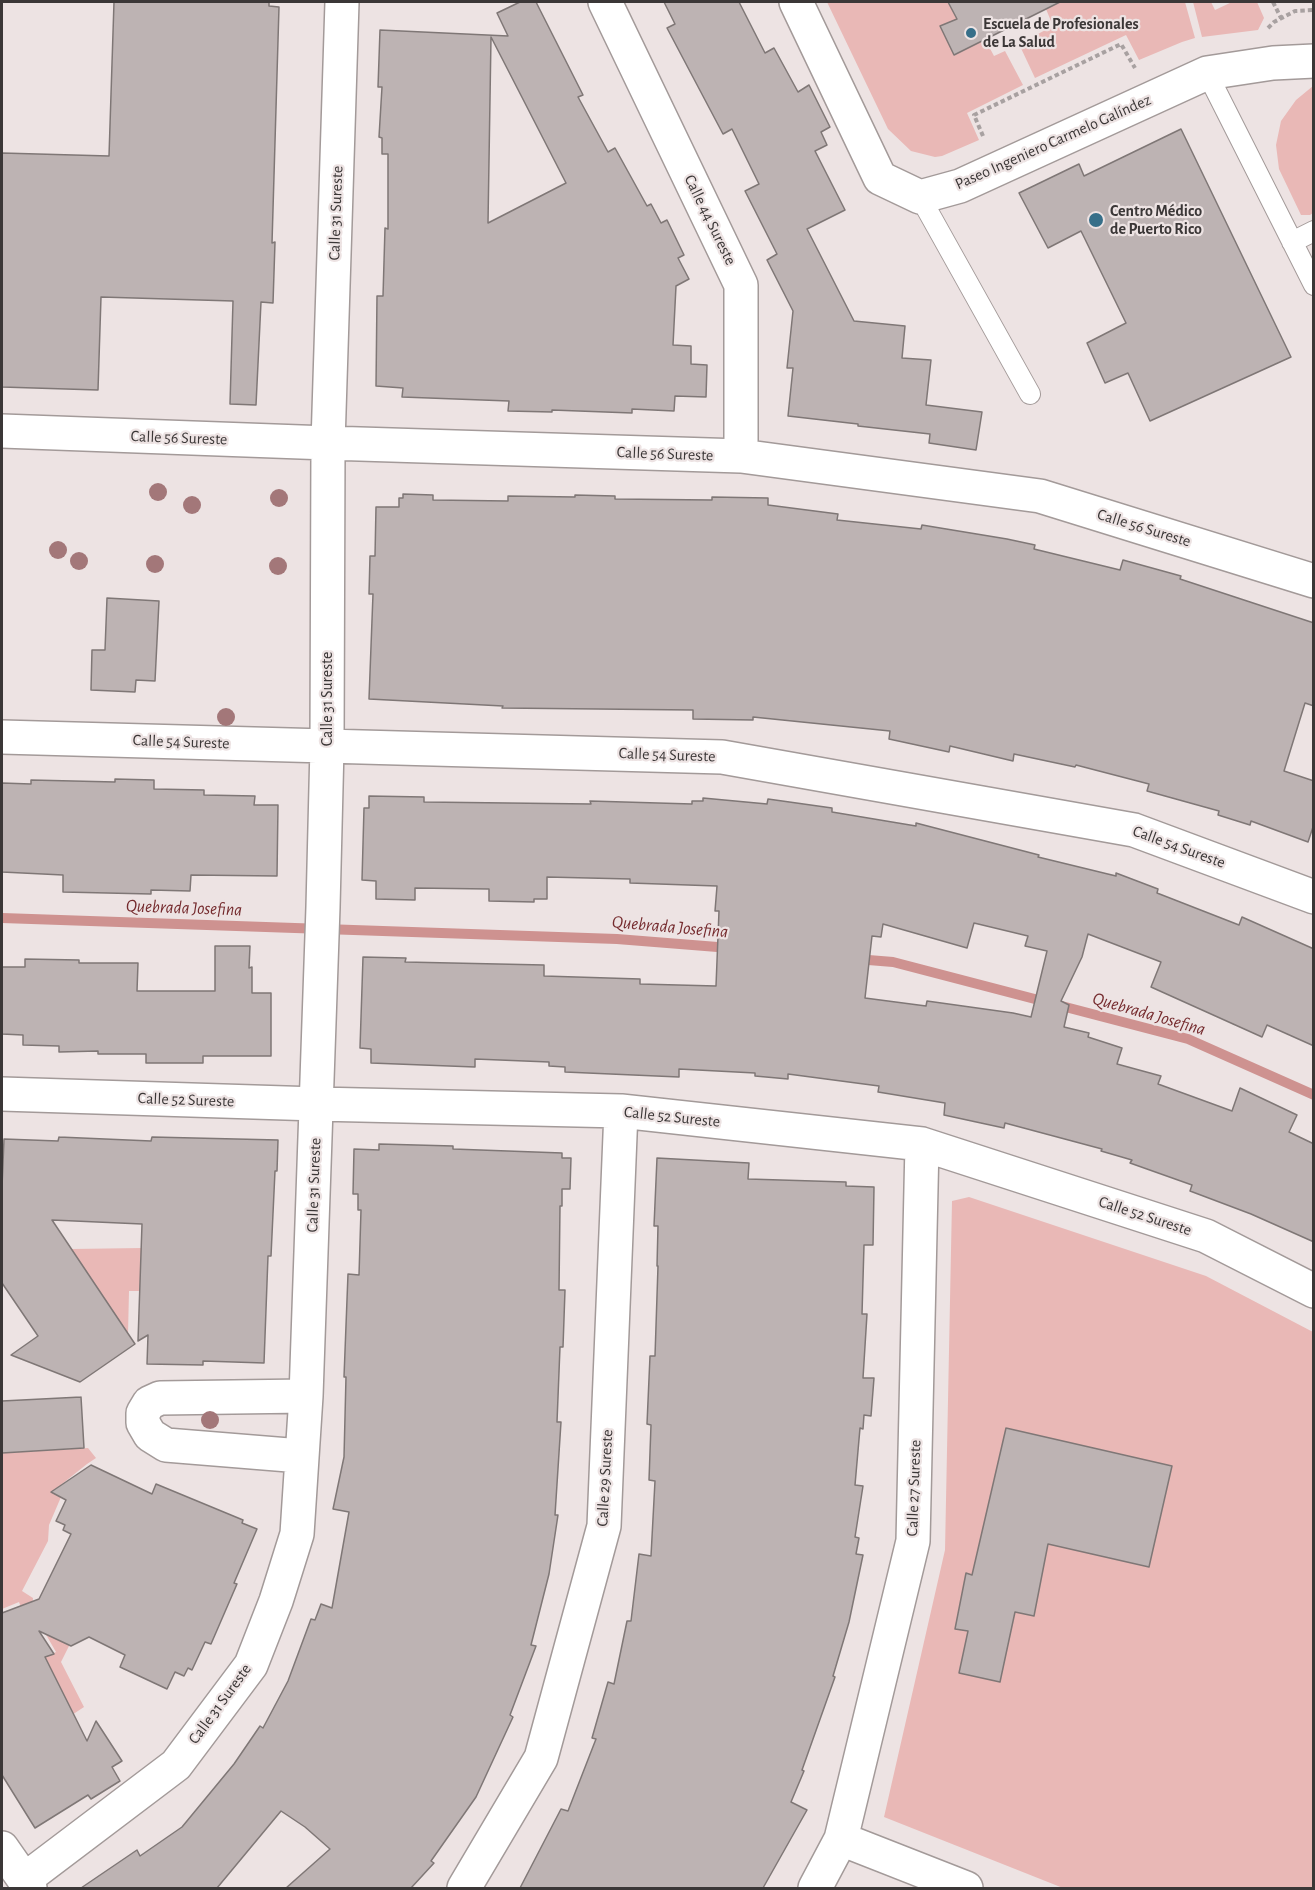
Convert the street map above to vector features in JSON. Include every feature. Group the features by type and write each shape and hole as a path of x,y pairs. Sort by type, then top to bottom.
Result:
{"street":[{"name":"Calle 31 Sureste","path":"27,1884 176,1766 250,1665 276,1601 297,1534 306,1396 322,956 327,747 328,444 342,2"},
{"name":"Calle 44 Sureste","path":"605,2 741,285 741,456"},
{"path":"796,2 880,178 920,197"},
{"name":"Paseo Ingeniero Carmelo Galíndez","path":"920,197 960,186 1207,73 1273,63 1314,61"},
{"name":"Calle 56 Sureste","path":"2,431 328,444 741,456 1040,496 1314,580"},
{"name":"Calle 54 Sureste","path":"2,737 722,757 1134,830 1314,897"},
{"name":"Calle 52 Sureste","path":"2,1094 621,1111 922,1144 1206,1236 1314,1291"},
{"name":"Calle 29 Sureste","path":"464,1888 541,1758 604,1526 621,1111"},
{"name":"Calle 27 Sureste","path":"815,1888 841,1839 913,1541 922,1144"},
{"path":"302,1456 166,1445 150,1435 143,1423 143,1413 149,1403 160,1398 306,1396"},
{"path":"841,1839 966,1888"},
{"path":"2,1848 27,1884"}],"lane":[{"path":"1207,73 1314,285"},
{"path":"920,197 1030,394"},
{"path":"1292,242 1314,231"}],"path":[{"path":"1273,2 1281,18"},
{"path":"1262,35 1274,22 1295,11 1314,10"},
{"path":"986,142 974,115 1122,44 1135,69 1145,65"}],"shaded area":[{"path":"827,2 948,2 957,19 941,26 985,39 994,56 1005,51 1023,85 967,113 979,140 942,156 935,157 911,151 888,129"},
{"path":"1060,2 1185,2 1195,38 1139,60 1126,35 1035,78 1019,44 1053,26 1046,9"},
{"path":"1193,2 1211,2 1215,10 1232,2 1257,2 1264,18 1258,30 1202,37"},
{"path":"1313,86 1313,213 1301,215 1279,169 1276,145 1281,121 1296,100"},
{"path":"969,1197 1206,1276 1313,1332 1313,1888 1063,1888 884,1817 945,1550 952,1201"},
{"path":"142,1248 140,1291 129,1291 128,1334 71,1249"},
{"path":"88,1448 96,1458 52,1492 61,1497 49,1525 48,1541 22,1591 33,1598 32,1610 76,1632 61,1662 84,1707 37,1738 45,1665 2,1686 2,1677 56,1652 37,1619 26,1621 19,1602 2,1609 2,1453"}],"building":[{"path":"114,2 269,2 269,6 279,7 272,243 275,242 273,303 261,302 256,405 230,404 233,301 101,297 98,390 2,387 2,153 109,156"},
{"path":"520,2 536,2 583,95 578,97 608,152 615,148 647,206 651,204 661,223 667,220 684,255 678,258 689,279 676,286 673,345 691,346 691,364 707,365 706,397 675,396 674,411 632,409 632,413 508,411 509,401 402,397 403,388 376,386 377,296 383,296 385,228 388,229 388,154 382,154 382,138 379,137 382,87 378,87 380,30 508,36 497,13","holes":["491,37 566,183 488,223"]},
{"path":"664,2 739,2 765,53 774,48 798,92 809,85 830,127 821,132 827,145 815,151 845,210 807,229 854,321 905,326 902,358 931,360 926,405 982,412 976,450 929,443 930,434 788,416 793,368 787,368 793,311 767,260 777,254 745,191 759,184 732,129 723,134 667,28 675,24"},
{"name":"Escuela de Profesionales de La Salud","path":"948,2 1060,2 954,55 940,26 957,19"},
{"path":"1181,129 1291,357 1150,421 1128,373 1105,383 1087,343 1126,323 1081,231 1048,248 1019,193 1079,164 1084,176"},
{"path":"403,494 433,495 433,500 508,501 508,496 575,497 575,495 615,496 615,499 768,498 768,505 838,514 837,520 921,529 922,525 1007,539 1035,545 1034,549 1120,570 1123,560 1181,576 1180,579 1314,623 1314,706 1305,703 1284,771 1314,781 1314,824 1308,842 1251,821 1250,825 1218,815 1219,811 1147,791 1149,784 1076,765 1075,767 1014,754 1013,761 950,746 949,752 889,739 890,731 753,717 753,720 693,719 693,710 502,708 503,706 369,699 373,594 369,594 370,556 375,556 376,507 399,507 399,498 403,498"},
{"path":"107,598 159,601 155,681 136,680 135,692 91,690 92,650 105,650"},
{"path":"115,779 154,780 154,789 204,790 204,795 255,796 254,805 278,805 277,876 191,875 190,891 151,890 151,894 63,892 63,875 2,872 2,783 31,784 31,780 115,782"},
{"path":"369,796 424,797 424,802 591,804 590,801 692,804 692,801 703,801 703,798 767,804 768,799 832,808 832,812 916,826 916,823 1039,855 1038,857 1116,876 1116,873 1158,889 1157,893 1239,925 1242,917 1314,949 1314,1046 1267,1025 1262,1037 1151,987 1161,962 1088,934 1082,957 1061,1001 1069,1005 1064,1027 1089,1033 1088,1037 1122,1048 1117,1064 1161,1076 1158,1084 1232,1111 1240,1088 1297,1115 1289,1132 1314,1144 1314,1242 1251,1214 1190,1191 1192,1185 1130,1163 1132,1160 1101,1151 1102,1149 1005,1123 1004,1128 944,1115 945,1103 878,1092 879,1086 788,1074 788,1079 755,1076 755,1073 679,1069 679,1077 565,1072 565,1067 549,1066 549,1062 475,1059 475,1067 371,1063 371,1049 360,1048 363,957 406,958 405,962 544,965 544,976 640,979 640,984 716,986 719,911 715,911 717,886 630,883 630,879 547,877 547,899 534,899 534,902 489,901 489,889 415,888 415,900 376,899 376,881 362,880 364,808 369,808","holes":["974,923 1028,936 1025,946 1047,951 1031,1017 927,1001 926,1006 865,998 872,936 881,937 883,924 967,948"]},
{"path":"215,946 250,946 249,968 252,967 252,993 271,993 271,1056 203,1056 203,1063 146,1063 146,1054 98,1054 98,1051 59,1052 59,1046 23,1045 23,1035 2,1034 2,967 25,967 25,959 79,960 79,963 138,963 137,991 215,991"},
{"path":"59,1137 151,1141 152,1137 278,1140 271,1256 268,1256 264,1363 203,1361 203,1365 147,1364 148,1335 138,1341 142,1224 52,1220 135,1344 80,1382 11,1355 38,1336 2,1283 4,1139 58,1141"},
{"path":"379,1144 562,1153 562,1158 571,1158 570,1189 562,1189 562,1206 560,1206 559,1290 565,1290 557,1422 561,1422 555,1515 558,1515 549,1574 531,1645 536,1646 510,1715 513,1717 476,1797 431,1861 434,1863 411,1888 286,1888 330,1849 305,1827 281,1811 217,1888 81,1888 137,1850 140,1856 182,1827 234,1764 260,1726 263,1728 288,1681 311,1619 315,1620 321,1604 332,1608 349,1512 333,1509 344,1457 348,1274 359,1275 361,1210 358,1210 358,1194 353,1194 354,1149 379,1150"},
{"path":"657,1158 749,1163 748,1179 846,1182 846,1186 874,1187 873,1245 864,1245 862,1314 867,1314 863,1378 874,1378 871,1416 864,1415 863,1429 860,1428 855,1485 863,1486 855,1537 859,1538 856,1554 863,1555 849,1622 833,1676 835,1677 802,1770 804,1771 791,1802 807,1810 763,1888 520,1888 561,1809 568,1811 596,1739 592,1738 608,1682 614,1684 627,1621 631,1621 639,1554 651,1556 655,1481 649,1480 651,1425 647,1424 650,1356 655,1356 658,1226 654,1226"},
{"path":"81,1397 84,1448 2,1453 2,1401"},
{"path":"1006,1428 1172,1466 1149,1567 1048,1544 1034,1616 1015,1612 1000,1682 959,1673 968,1631 955,1629 966,1573 972,1575"},
{"path":"91,1465 152,1494 156,1484 243,1520 242,1523 257,1529 234,1583 237,1584 211,1644 205,1642 192,1670 188,1668 184,1676 175,1672 167,1689 120,1667 125,1655 89,1637 71,1646 39,1631 54,1654 45,1657 87,1741 96,1721 122,1761 112,1767 120,1781 91,1799 88,1795 35,1828 2,1775 2,1613 39,1599 71,1534 63,1530 65,1525 56,1521 66,1500 51,1492"}],"waterway":[{"name":"Quebrada Josefina","path":"2,918 617,939 730,948"},
{"name":"Quebrada Josefina","path":"856,959 893,962 1188,1039 1314,1095"}],"place":[{"name":"Escuela de Profesionales de La Salud","path":"971,33"},
{"name":"Centro Médico de Puerto Rico","path":"1096,220"}]}
